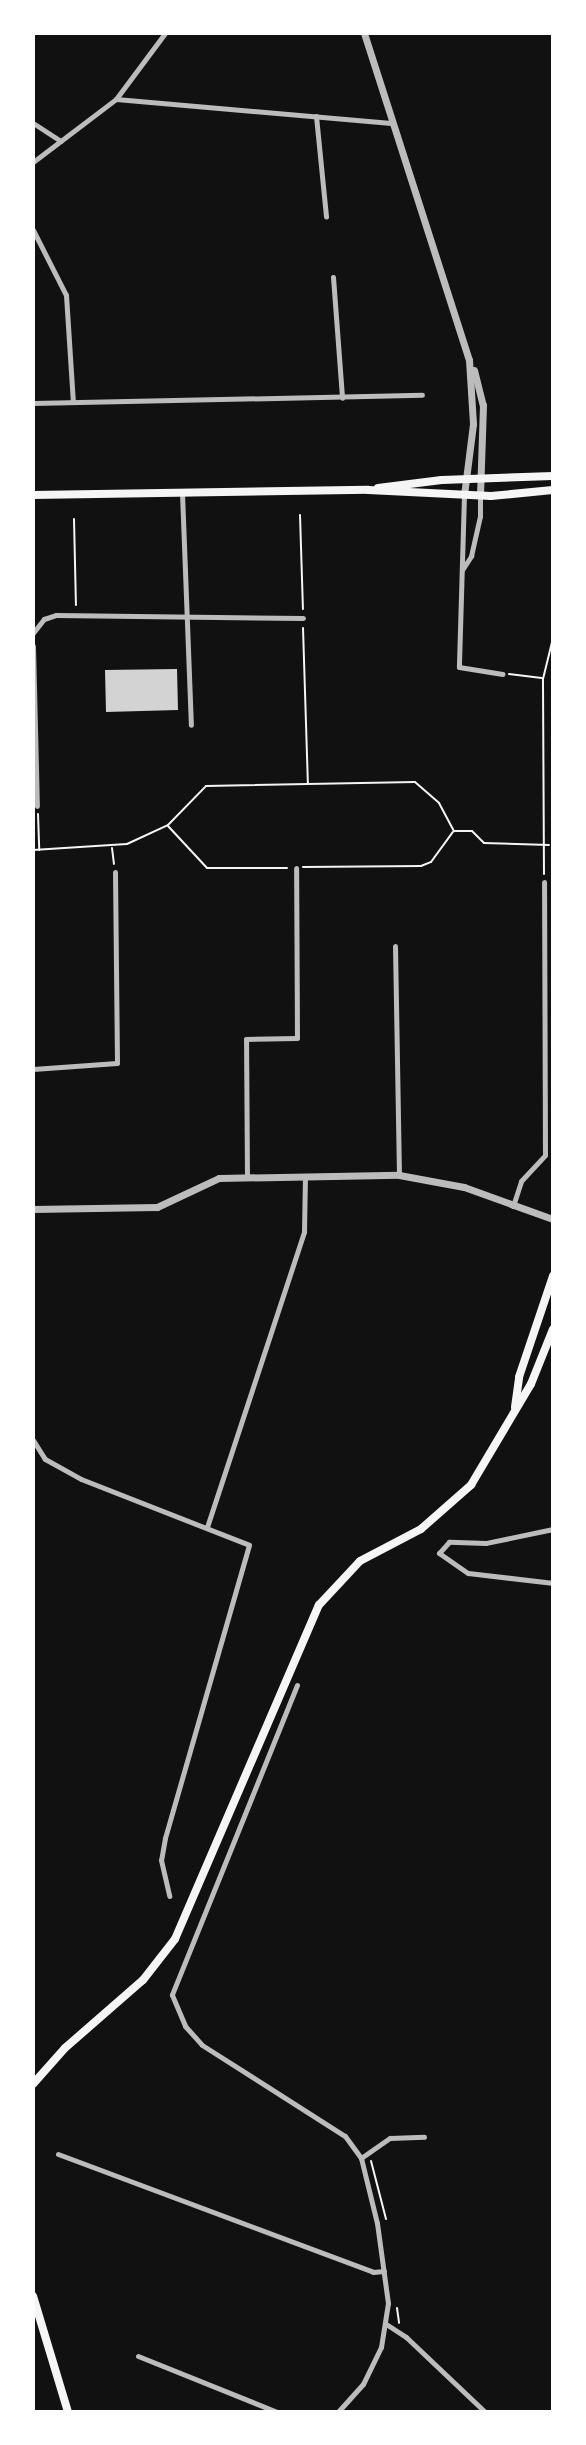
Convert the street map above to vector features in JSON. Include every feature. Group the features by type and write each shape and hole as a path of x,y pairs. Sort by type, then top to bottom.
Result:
{"main road":[{"path":"368,490 466,479 553,476"},
{"path":"33,495 368,490 480,496 553,490"},
{"path":"514,1410 519,1377 553,1276"},
{"path":"33,2084 65,2048 144,1980 175,1939 318,1605 360,1561 421,1529 471,1485 531,1384 553,1329"},
{"path":"33,2296 68,2412"}],"street":[{"path":"33,162 116,99 165,33"},
{"path":"364,33 483,405 480,516 462,570"},
{"path":"116,99 391,123"},
{"path":"316,117 326,217"},
{"path":"33,123 61,141"},
{"path":"33,230 66,295 73,402"},
{"path":"333,277 342,398"},
{"path":"469,360 473,416 464,495 459,667 502,674"},
{"path":"33,403 422,395"},
{"path":"182,493 184,616 191,725"},
{"path":"33,633 44,619 76,615 303,618"},
{"path":"33,646 37,806"},
{"path":"247,1177 246,1039 297,1038 296,868"},
{"path":"33,1069 89,1068 117,1063 115,872"},
{"path":"513,1206 521,1181 545,1155 544,882"},
{"path":"396,946 399,1175"},
{"path":"33,1209 157,1207 212,1179 399,1175 441,1180 552,1219"},
{"path":"206,1527 304,1232 304,1176"},
{"path":"33,1440 45,1459 81,1479 249,1545 165,1838 161,1860 169,1896"},
{"path":"553,1529 486,1543 449,1542 439,1553 468,1573 553,1583"},
{"path":"297,1685 176,1978 175,2008 202,2045 345,2136 361,2158 384,2271 386,2324 363,2384 338,2412"},
{"path":"361,2158 390,2138 424,2137"},
{"path":"58,2154 373,2272 384,2271"},
{"path":"386,2324 415,2346 485,2412"},
{"path":"138,2356 277,2412"}],"path":[{"path":"300,515 308,783"},
{"path":"74,519 76,615"},
{"path":"544,882 543,679 553,638"},
{"path":"502,674 543,679"},
{"path":"33,850 112,847 168,825 206,786 415,782 439,803 454,831"},
{"path":"37,806 39,850"},
{"path":"168,825 207,868 421,866 431,862 454,831"},
{"path":"454,831 472,831 484,843 549,845"},
{"path":"112,847 115,872"}],"building":[{"path":"177,669 178,710 106,712 105,670"}]}
